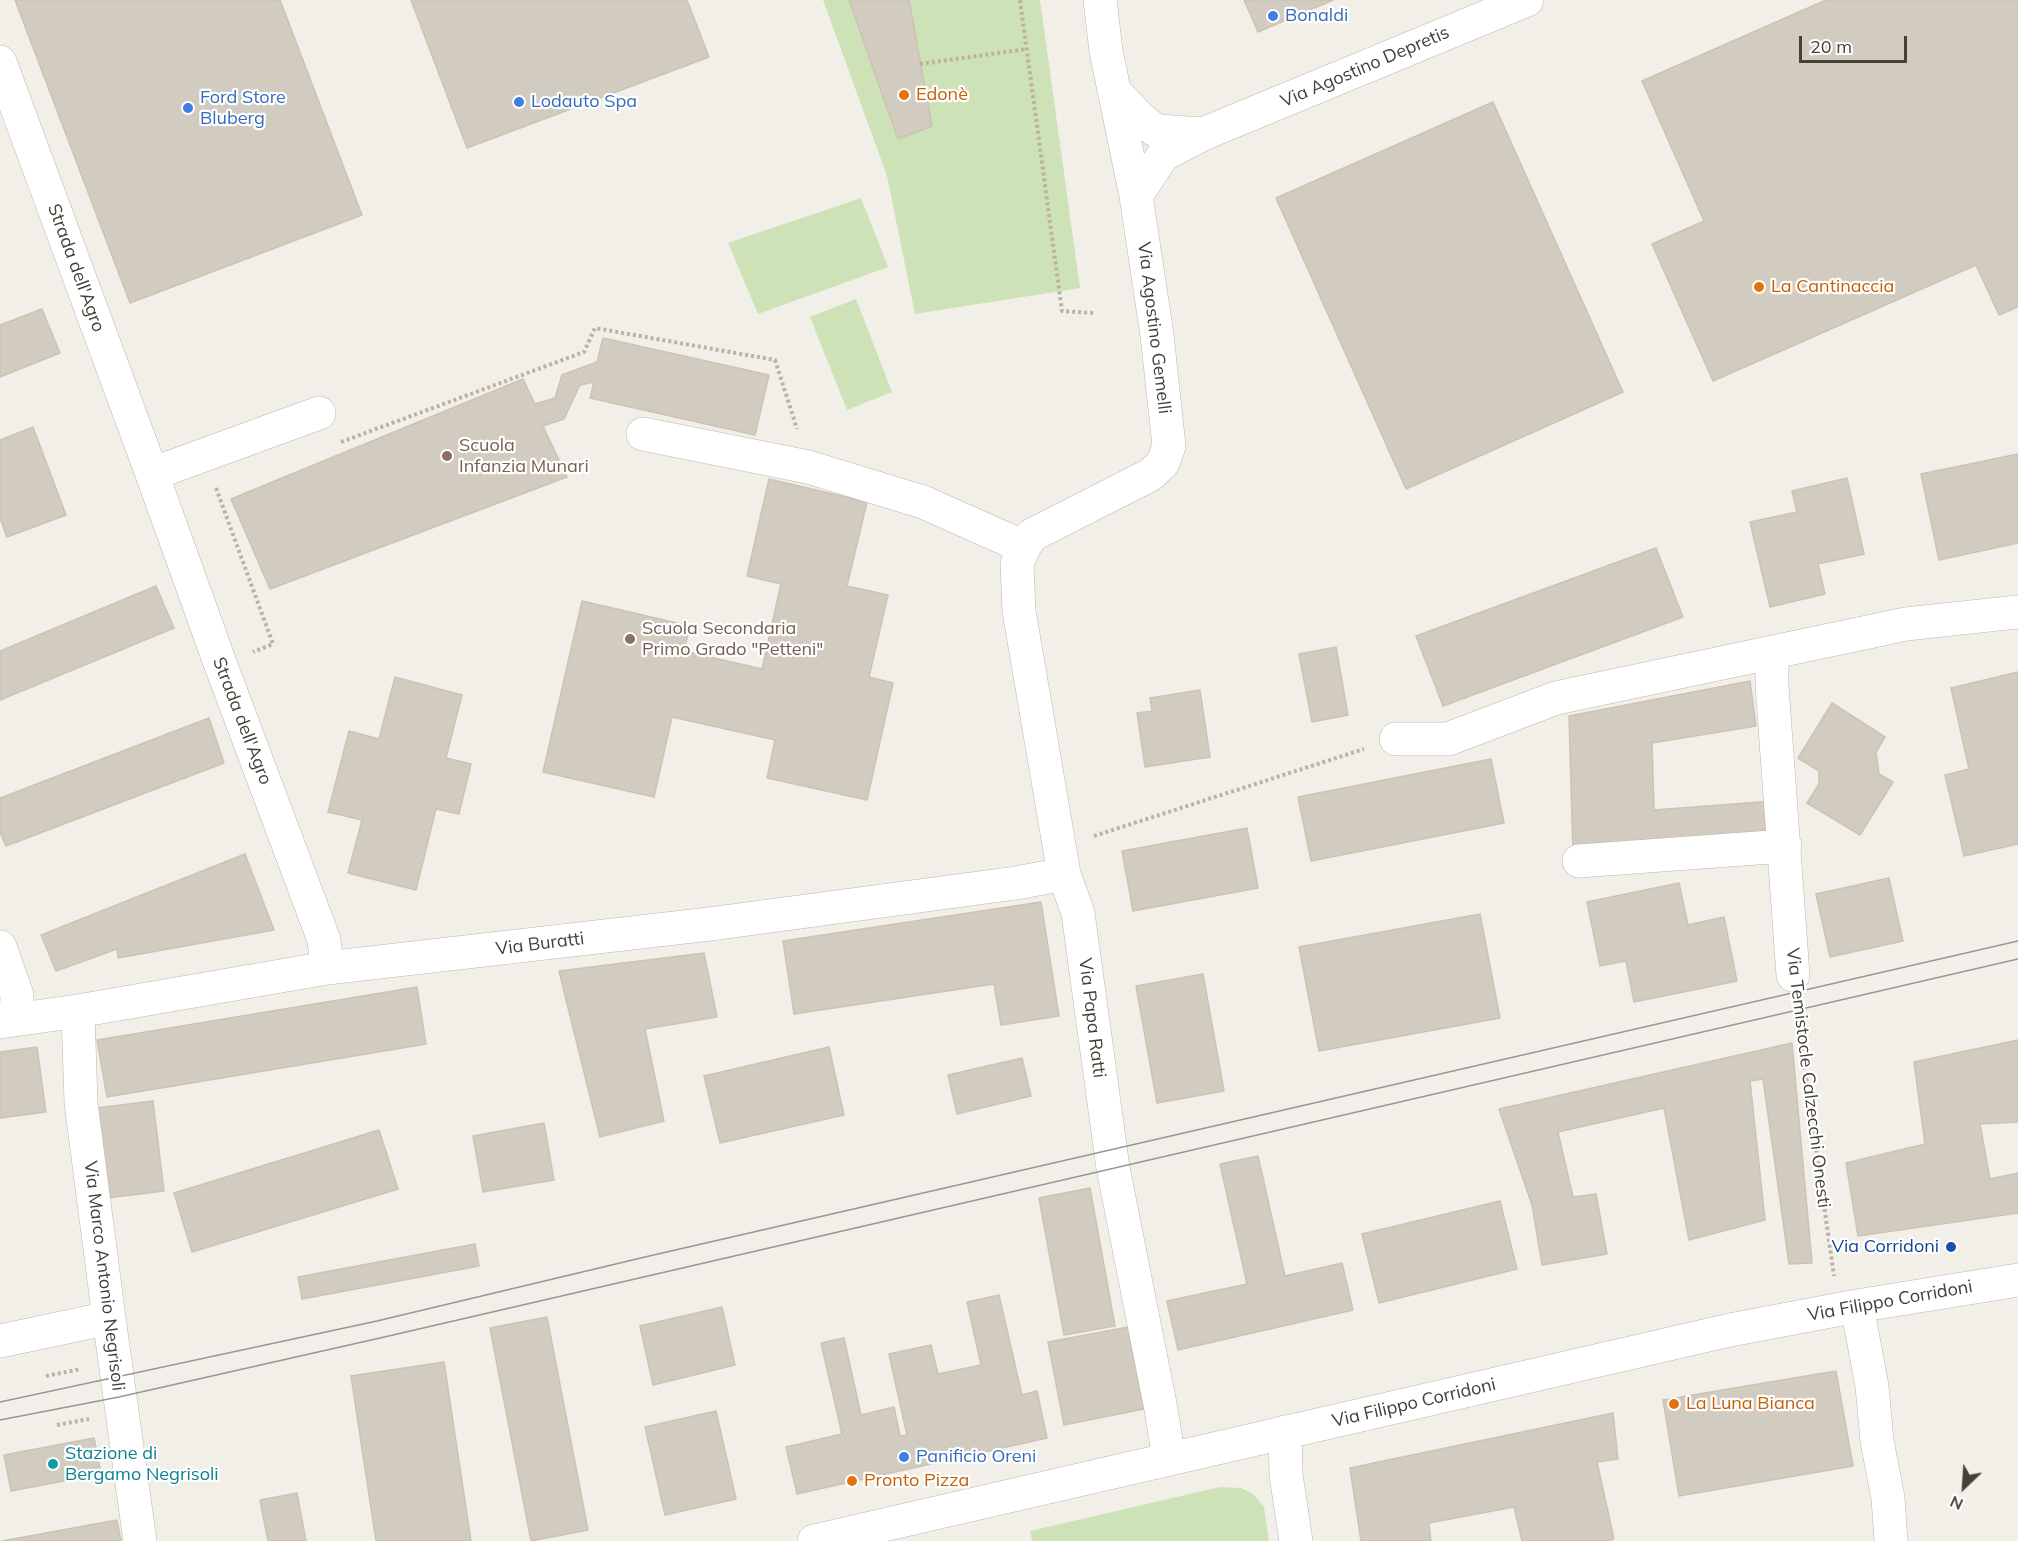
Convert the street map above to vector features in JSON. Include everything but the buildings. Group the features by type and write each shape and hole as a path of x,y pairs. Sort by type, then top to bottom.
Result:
{"street":[{"name":"Via Agostino Gemelli","path":"1021,562 1032,535 1150,474 1163,463 1170,446 1157,335 1136,196 1106,51 1100,0"},
{"name":"Via Agostino Depretis","path":"1136,196 1163,155 1203,134 1527,0"},
{"name":"Strada dell'Agro","path":"0,62 324,940 327,968"},
{"name":"Via Agostino Depretis","path":"1116,93 1156,131 1203,134"},
{"path":"152,474 319,413"},
{"path":"643,434 808,467 923,502 1021,562"},
{"name":"Via Papa Ratti","path":"1021,562 1019,611 1062,861 1078,913 1113,1168 1169,1459"},
{"path":"1396,739 1448,739 1556,698 1906,624 2018,612"},
{"name":"Via Temistocle Calzecchi Onesti","path":"1772,654 1772,686 1793,975"},
{"path":"1579,861 1785,846"},
{"name":"Via Buratti","path":"0,947 17,995 8,1020 78,1011 327,968 710,924 1016,883 1062,861"},
{"name":"Via Marco Antonio Negrisoli","path":"78,1011 81,1103 140,1541"},
{"name":"Via Filippo Corridoni","path":"814,1541 1719,1333 1848,1308 2018,1280"},
{"path":"1848,1308 1872,1386 1877,1441 1888,1498 1891,1541"},
{"path":"0,1341 109,1318"},
{"path":"1285,1432 1286,1475 1296,1541"}],"path":[{"path":"1020,0 1062,311 1093,313"},
{"path":"920,64 1027,49"},
{"path":"339,443 584,352 595,328 775,360 808,467"},
{"path":"216,488 273,645 220,663"},
{"path":"1062,861 1396,739"},
{"name":"Via Temistocle Calzecchi Onesti","path":"1793,975 1848,1308"},
{"path":"46,1376 78,1370"},
{"path":"57,1425 89,1419"}],"green space":[{"path":"823,0 1040,0 1080,288 915,314 887,176"},
{"path":"861,198 888,267 758,314 728,243"},
{"path":"856,299 892,392 847,410 810,317"},
{"path":"1220,1487 1241,1488 1253,1494 1264,1507 1269,1541 1032,1541 1030,1531"}],"tram line":[{"path":"0,1402 377,1321 645,1257 2018,941"},
{"path":"0,1420 119,1397 380,1338 2018,959"}],"place":[{"name":"Bonaldi","path":"1273,16"},
{"name":"Edonè","path":"904,95"},
{"name":"Lodauto Spa","path":"519,102"},
{"name":"Ford Store Bluberg","path":"188,108"},
{"name":"La Cantinaccia","path":"1759,287"},
{"name":"Scuola Infanzia Munari","path":"447,456"},
{"name":"Scuola Secondaria Primo Grado \"Petteni\"","path":"630,639"},
{"name":"Via Corridoni","path":"1951,1247"},
{"name":"La Luna Bianca","path":"1674,1404"},
{"name":"Panificio Oreni","path":"904,1457"},
{"name":"Stazione di Bergamo Negrisoli","path":"53,1464"},
{"name":"Pronto Pizza","path":"852,1481"}]}
